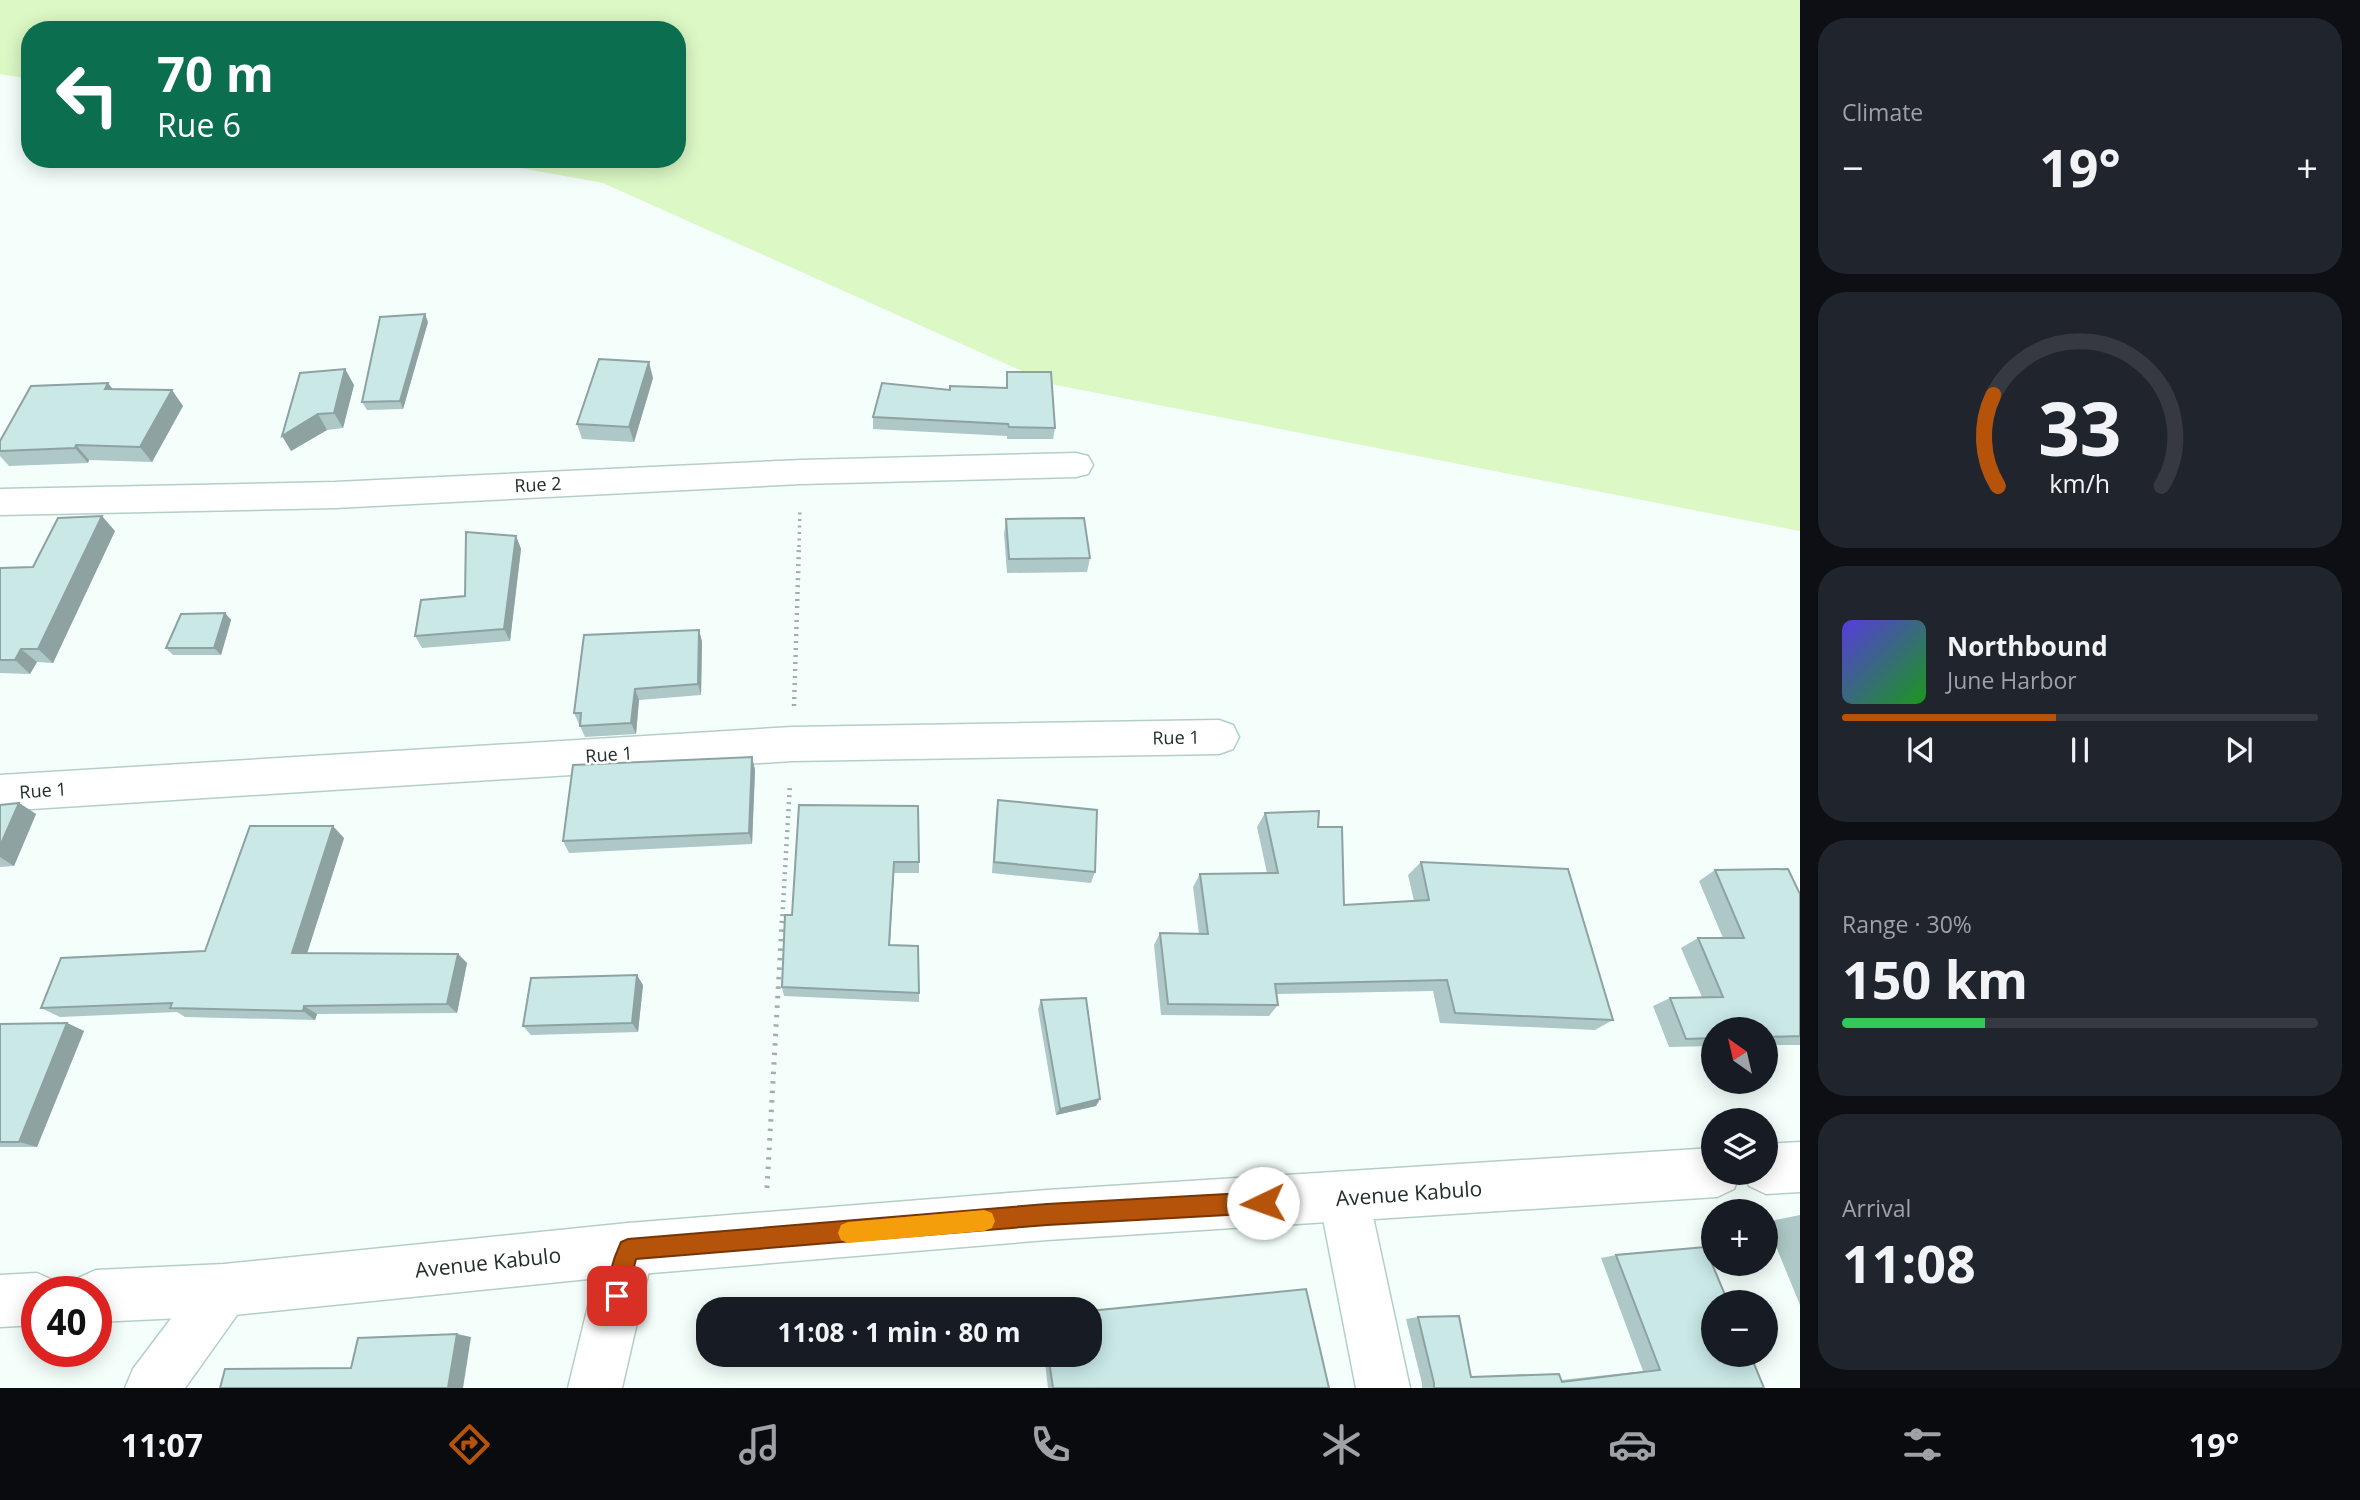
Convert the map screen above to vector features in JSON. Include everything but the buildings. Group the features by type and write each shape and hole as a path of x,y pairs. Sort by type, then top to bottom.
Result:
{"street":[{"name":"Rue 2","path":"0,502 335,495 801,472 1076,465"},
{"name":"Rue 1","path":"0,793 792,744 1219,737"},
{"path":"1778,1168 1800,1167"},
{"name":"Avenue Kabulo","path":"112,1295 224,1290 628,1249 1047,1215 1701,1173"},
{"path":"1344,1198 1383,1388"},
{"path":"595,1388 628,1249"},
{"path":"152,1388 224,1290"},
{"path":"0,1301 21,1300"}],"path":[{"path":"764,1240 792,744 801,472"}],"green space":[{"path":"0,0 1800,0 1800,531 1051,384 603,183 520,168 686,168 686,21 21,21 21,78 0,74"}],"slow traffic":[{"path":"848,1233 984,1221"}],"route":[{"path":"617,1296 628,1249 1047,1215 1263,1203"}]}
